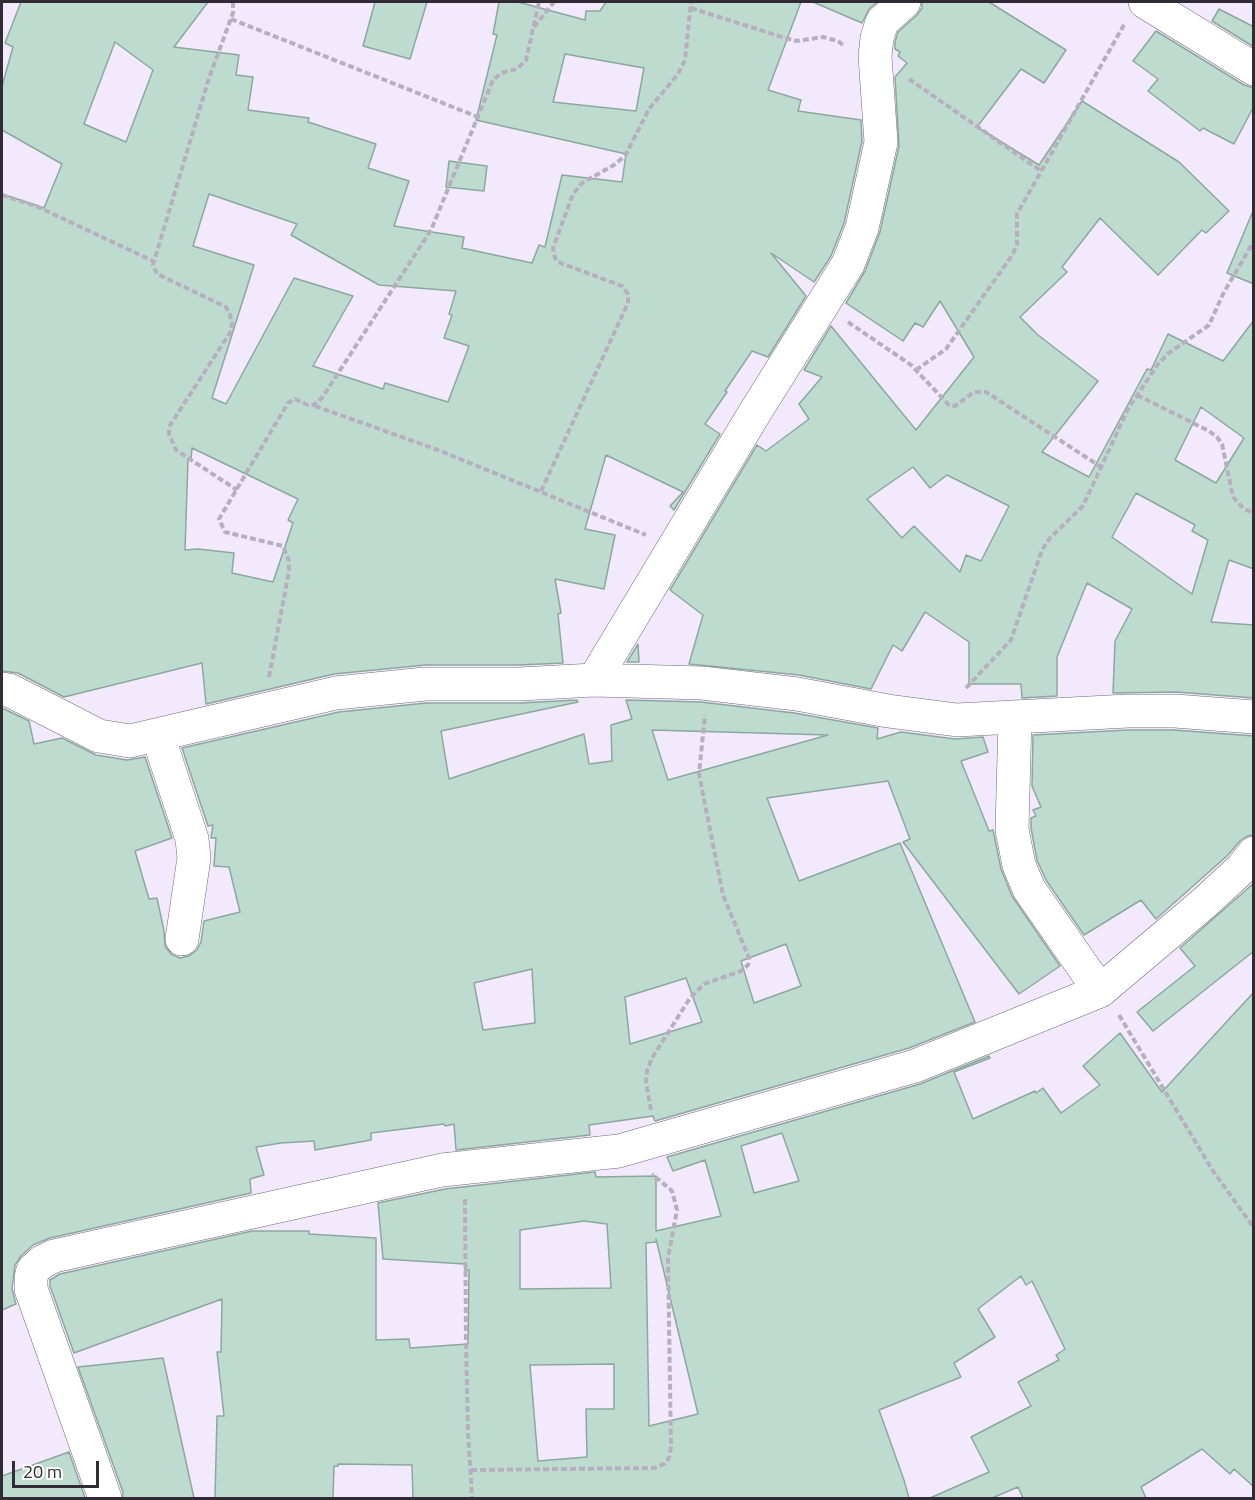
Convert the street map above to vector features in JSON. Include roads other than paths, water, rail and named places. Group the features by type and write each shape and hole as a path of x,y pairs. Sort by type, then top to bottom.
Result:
{"street":[{"path":"594,680 848,264 862,228 871,195 881,142 876,61 877,38 882,22 904,2"},
{"path":"1136,11 1254,69"},
{"path":"2,689 9,690 99,736 130,741 336,693 425,684 520,684 594,680 709,685 797,694 888,711 957,720 1128,711 1175,711 1254,717"},
{"path":"1016,718 1012,830 1019,865 1029,889 1101,990"},
{"path":"158,736 192,839 194,858 182,939"},
{"path":"105,1498 31,1289 33,1270 42,1262 54,1256 442,1170 619,1151 915,1066 1101,990 1203,904 1242,868 1254,853"}]}
